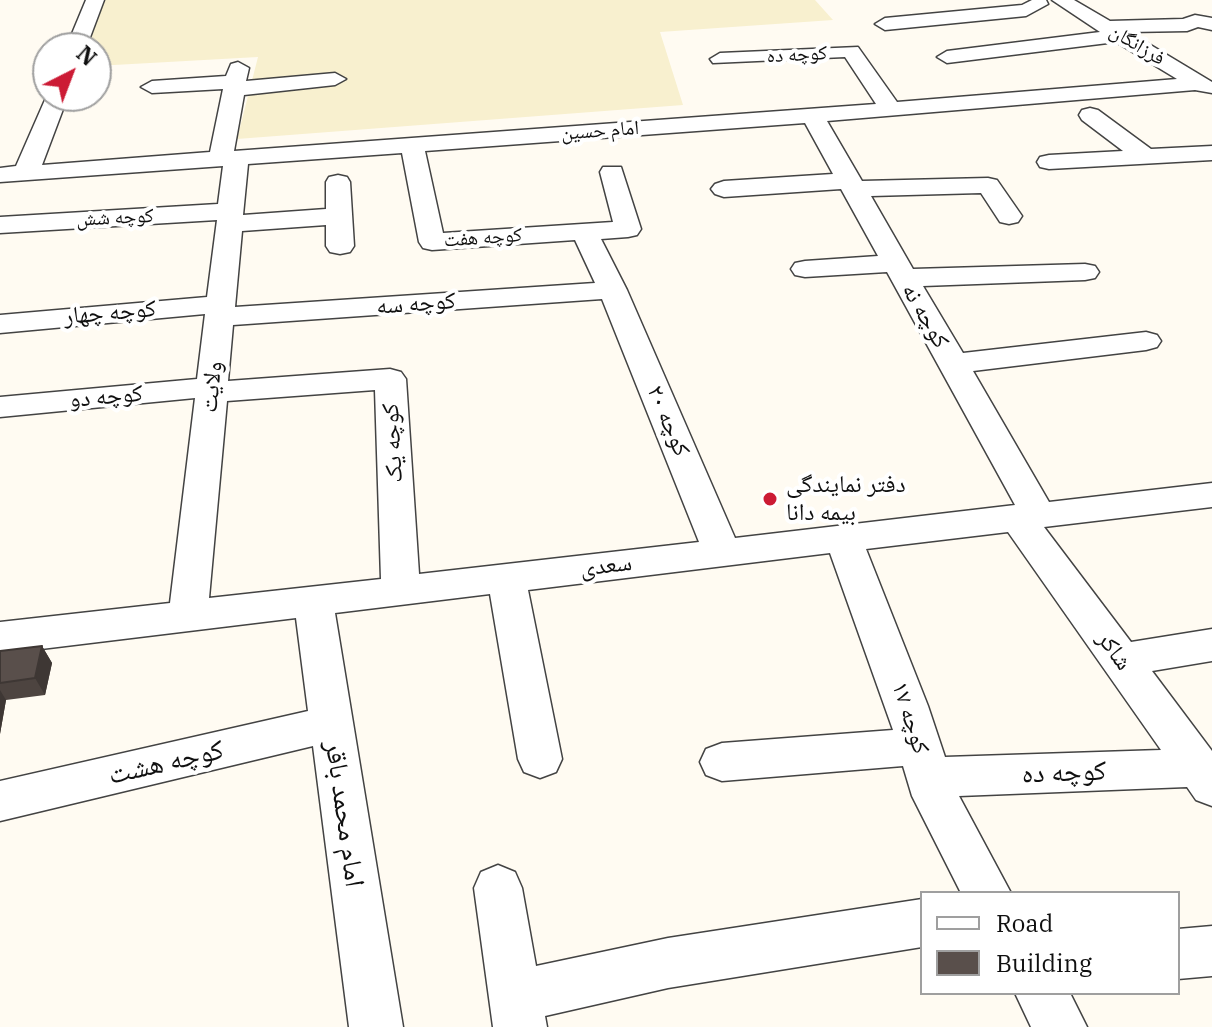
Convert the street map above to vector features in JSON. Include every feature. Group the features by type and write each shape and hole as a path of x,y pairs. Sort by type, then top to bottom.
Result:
{"street":[{"path":"82,32 95,0"},
{"name":"فرزانگان","path":"1061,0 1206,87"},
{"path":"885,24 1026,10 1031,2 1108,28"},
{"path":"947,57 1108,28 1187,25 1195,21 1212,24"},
{"name":"کوچه ده","path":"720,59 851,51 890,109"},
{"path":"152,87 236,79 335,79"},
{"name":"ولایت","path":"188,615 230,218 228,159 236,79"},
{"name":"امام حسین","path":"0,175 1206,87"},
{"path":"26,173 51,112"},
{"name":"کوچه نه","path":"812,115 952,364 1028,516"},
{"path":"1090,115 1146,157"},
{"name":"کوچه هفت","path":"412,145 432,242 584,231"},
{"path":"1049,162 1212,153"},
{"path":"584,231 628,229 612,172"},
{"path":"338,182 340,246"},
{"path":"724,189 988,185 1009,216"},
{"name":"کوچه شش","path":"0,225 339,216"},
{"name":"کوچه ۲۰","path":"584,231 613,290 722,552"},
{"path":"805,269 1085,272"},
{"name":"کوچه سه","path":"220,310 613,290"},
{"name":"کوچه چهار","path":"0,324 220,310"},
{"path":"952,364 1146,341"},
{"name":"کوچه یک","path":"212,390 390,379 401,590"},
{"name":"کوچه دو","path":"0,407 212,390"},
{"name":"سعدی","path":"0,638 1212,495"},
{"name":"شاکر","path":"1028,516 1121,660 1205,776"},
{"name":"کوچه ۱۷","path":"843,538 935,796 986,891"},
{"path":"506,577 540,759"},
{"name":"امام محمد باقر","path":"313,600 376,1027"},
{"path":"1121,660 1212,645"},
{"name":"کوچه هشت","path":"0,801 331,724"},
{"name":"کوچه ده","path":"722,762 924,761 1062,774 1205,776"},
{"path":"498,888 517,1011 668,963 920,923"},
{"path":"1180,954 1212,951"},
{"path":"1042,995 1060,1027"}],"shaded area":[{"path":"100,0 815,0 833,20 660,32 683,105 237,139 258,57 112,65 112,32 88,32"}],"building":[{"path":"42,646 35,678 0,683 0,651"}],"place":[{"name":"دفتر نمایندگی بیمه دانا","path":"770,499"}]}
